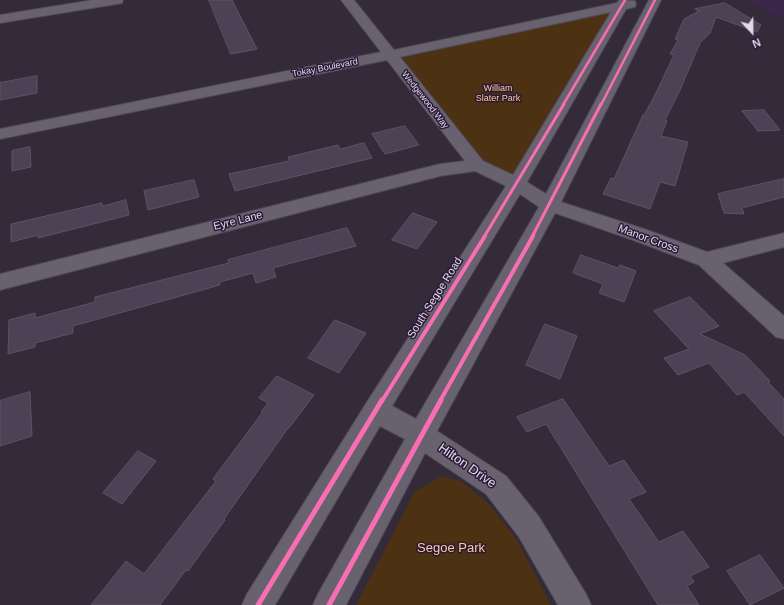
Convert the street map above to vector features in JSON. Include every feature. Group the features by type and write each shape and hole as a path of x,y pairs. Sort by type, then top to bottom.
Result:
{"street":[{"path":"0,18 117,0"},
{"name":"Wedgewood Way","path":"347,0 477,165 517,184"},
{"name":"Tokay Boulevard","path":"0,134 386,50 617,2 650,0"},
{"path":"328,605 550,205 655,0"},
{"name":"South Segoe Road","path":"258,605 376,410 517,184 617,2"},
{"name":"Tokay Boulevard","path":"94,101 386,50"},
{"name":"Eyre Lane","path":"0,282 440,170 477,165"},
{"name":"Manor Cross","path":"517,184 550,205 640,235 706,260"},
{"path":"706,260 784,240"},
{"path":"706,260 784,330"},
{"name":"Hilton Drive","path":"376,410 421,435 496,485 529,527 575,605"}],"shaded area":[{"path":"749,0 784,0 784,20"}],"green space":[{"name":"William Slater Park","path":"622,6 517,184 477,165 391,55"},
{"name":"Segoe Park","path":"442,476 461,481 490,505 517,540 551,605 356,605 415,491"}],"building":[{"path":"209,0 232,0 257,49 231,54"},
{"path":"725,3 761,25 757,32 716,17 710,33 700,43 680,90 665,120 667,121 661,136 688,142 675,186 660,182 650,209 603,194 611,178 614,179 643,115 654,97 674,55 670,54 678,40 675,39 684,19 699,11 695,9"},
{"path":"37,76 37,93 0,100 0,83"},
{"path":"764,110 780,130 758,131 742,111"},
{"path":"405,126 419,145 385,154 372,134"},
{"path":"364,143 372,158 235,191 229,174 289,161 288,157 338,145 340,149"},
{"path":"30,147 31,167 12,171 12,151"},
{"path":"784,179 784,197 742,208 744,214 724,213 718,194"},
{"path":"194,180 199,197 148,210 144,191"},
{"path":"126,200 129,215 38,238 38,235 11,242 11,224 102,203 102,206"},
{"path":"413,213 437,222 417,249 392,240"},
{"path":"347,228 356,246 273,268 276,277 256,283 253,273 220,282 220,285 73,326 73,333 35,343 35,347 8,354 9,320 35,313 35,318 95,302 95,297 229,263 228,260"},
{"path":"581,255 618,268 620,265 636,271 624,302 599,293 603,284 573,273"},
{"path":"690,297 719,326 700,334 745,355 770,381 768,382 784,399 784,436 744,392 737,395 709,363 678,375 664,358 689,349 654,311"},
{"path":"335,320 366,333 339,373 308,358"},
{"path":"545,324 577,336 560,379 526,365"},
{"path":"277,376 314,395 288,428 188,571 186,570 160,605 91,605 126,561 144,574 216,481 213,479 262,413 261,412 268,403 259,398"},
{"path":"30,392 32,436 0,446 0,401"},
{"path":"563,399 609,466 624,460 646,492 629,499 659,542 683,531 709,567 690,576 694,582 687,586 699,605 658,605 546,424 527,432 517,417"},
{"path":"138,451 156,461 122,504 103,493"},
{"path":"760,555 784,588 750,605 727,571"}],"cycle path":[{"path":"258,605 376,410 517,184 625,0"},
{"path":"329,605 421,435 550,205 655,0"}]}
